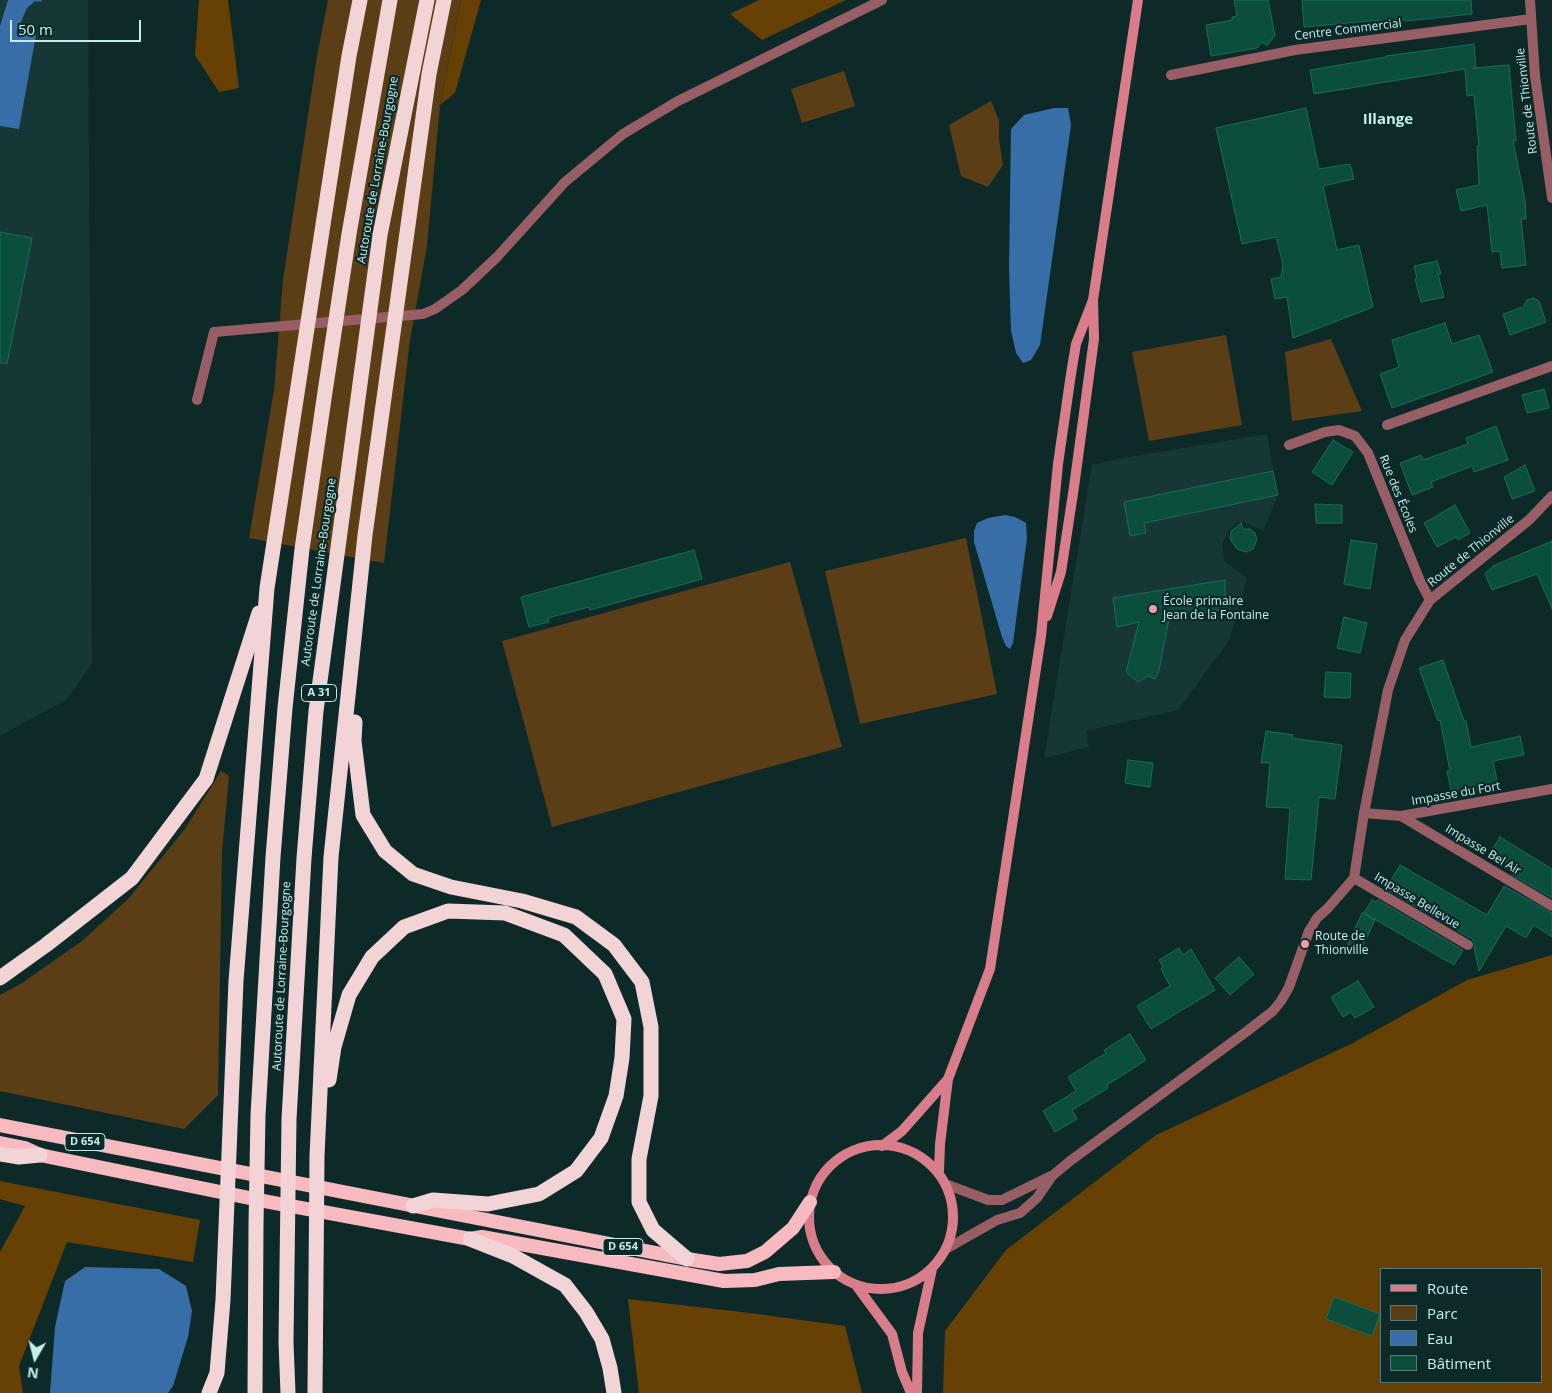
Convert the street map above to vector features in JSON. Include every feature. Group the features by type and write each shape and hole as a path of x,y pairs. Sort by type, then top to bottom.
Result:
{"highway":[{"path":"209,1393 217,1373 223,1300 236,981 268,588 349,56 360,0"},
{"name":"Autoroute de Lorraine-Bourgogne","path":"255,1393 256,1225 260,1078 272,857 285,708 302,549 323,402 349,234 390,0"},
{"name":"Autoroute de Lorraine-Bourgogne","path":"288,1393 286,1342 290,1119 304,858 316,711 380,236 427,0"},
{"path":"315,1393 318,1145 331,858 365,535 429,74 444,0"},
{"path":"365,535 354,741 363,815 385,851 413,874 452,888 522,901 576,917 614,944 642,982 651,1026 652,1096 640,1159 639,1202 653,1230 687,1259"},
{"path":"0,978 46,946 132,878 206,779 268,588"},
{"path":"318,1145 334,1046 349,995 372,957 404,927 448,910 506,913 564,935 605,974 624,1019 622,1058 616,1096 601,1138 576,1170 540,1194 488,1204 433,1200 413,1206"},
{"name":"D 654","path":"0,1125 719,1264 747,1261 765,1252 793,1228 810,1202"},
{"name":"D 654","path":"0,1143 25,1148 40,1155 269,1202 470,1239 482,1237 724,1281 755,1280 779,1274 834,1272"},
{"path":"0,1154 19,1157 40,1155"},
{"path":"470,1239 512,1256 565,1285 586,1312 602,1339 610,1368 614,1393"}],"main road":[{"path":"1041,636 1061,572 1074,487 1094,339 1093,300 1138,0"},
{"path":"939,1170 940,1144 948,1080 990,969 1041,636 1058,464 1076,344 1093,300"},
{"path":"1058,464 1070,471 1074,487"},
{"path":"882,1146 902,1131 948,1080"},
{"path":"868,1145 900,1147 922,1157 939,1170 948,1185 954,1215 951,1236 946,1248 932,1269 922,1277 900,1288 881,1289 856,1285 834,1272 815,1247 809,1227 810,1202 815,1186 829,1166 847,1153 868,1145"},
{"path":"917,1393 918,1333 932,1269"},
{"path":"856,1285 892,1334 902,1372 911,1393"}],"street":[{"path":"197,400 214,332 423,314 462,290 497,257 565,182 623,134 678,101 882,0"},
{"name":"Route de Thionville","path":"1530,0 1535,76 1552,198"},
{"name":"Centre Commercial","path":"1171,75 1295,50 1530,19"},
{"path":"1387,425 1552,366"},
{"name":"Rue des Écoles","path":"1289,445 1325,432 1339,430 1355,436 1368,453 1420,581 1430,600"},
{"name":"Route de Thionville","path":"1354,878 1364,813 1388,690 1405,640 1430,600 1529,520 1552,496"},
{"name":"Impasse du Fort","path":"1364,813 1401,816 1552,789"},
{"name":"Impasse Bel Air","path":"1401,816 1552,906"},
{"path":"948,1185 988,1200 1002,1200 1052,1176 1273,1011 1289,988 1309,931 1317,918 1354,878"},
{"name":"Impasse Bellevue","path":"1354,878 1468,945"},
{"path":"946,1248 997,1220 1020,1212 1037,1198 1052,1176"}],"shaded area":[{"path":"0,0 88,0 92,664 66,700 0,736"},
{"path":"199,0 228,0 239,88 219,92 195,55"},
{"path":"461,0 481,0 455,93 440,105"},
{"path":"759,0 846,0 762,40 730,14"},
{"name":"École primaire Jean de la Fontaine","path":"1267,434 1278,495 1263,531 1245,522 1237,522 1229,530 1222,544 1225,562 1247,578 1229,641 1178,710 1086,731 1089,747 1044,758 1092,465 1117,459"},
{"path":"1552,955 1552,1393 943,1393 945,1331 1006,1250 1156,1135 1353,1043 1467,980"},
{"path":"0,1181 200,1220 193,1262 67,1242 19,1366 23,1393 0,1393 0,1252 25,1206 0,1199"},
{"path":"628,1299 845,1326 862,1393 639,1393"}],"green space":[{"path":"328,0 461,0 440,105 427,246 410,340 384,563 249,538 274,390 283,280 317,56"},
{"path":"844,71 855,106 802,123 791,89"},
{"path":"991,101 999,121 999,139 1003,165 988,187 961,176 949,125"},
{"path":"1226,335 1242,425 1149,441 1132,352"},
{"path":"1331,339 1362,411 1292,421 1285,352"},
{"path":"966,538 997,694 860,724 825,571"},
{"path":"790,562 842,747 552,827 502,641"},
{"path":"221,771 229,776 222,851 218,1095 184,1129 0,1091 0,995 22,983 82,941 128,899 185,829"}],"water":[{"path":"8,0 42,0 41,2 35,1 27,8 20,24 25,33 36,35 19,129 0,126 0,26"},
{"path":"1054,108 1068,108 1071,125 1040,345 1031,360 1023,363 1016,353 1011,331 1009,269 1011,129 1024,115"},
{"path":"1005,515 1015,517 1026,523 1027,538 1013,643 1010,649 1006,646 1002,637 974,542 974,531 977,523 988,518"},
{"path":"85,1267 159,1269 186,1286 192,1311 188,1337 173,1386 168,1393 50,1393 55,1327 65,1281"}],"building":[{"path":"1234,0 1268,0 1275,35 1267,46 1262,42 1257,48 1211,56 1206,25 1232,20 1232,17 1237,16"},
{"path":"1302,0 1471,0 1472,14 1406,21 1380,22 1380,20 1304,27"},
{"path":"1474,44 1476,68 1509,65 1516,141 1513,141 1525,200 1526,219 1521,219 1526,265 1502,268 1500,251 1492,252 1487,205 1461,211 1456,190 1479,185 1477,146 1479,146 1474,95 1467,96 1465,69 1314,94 1310,70 1386,56"},
{"path":"1306,108 1319,169 1350,164 1354,179 1323,186 1337,250 1359,245 1373,307 1293,338 1287,297 1275,299 1271,279 1281,277 1283,264 1276,237 1242,244 1216,128"},
{"path":"0,232 32,238 7,364 0,363"},
{"path":"1437,261 1444,297 1421,302 1414,266"},
{"path":"1533,298 1539,301 1546,322 1510,335 1503,314 1523,307 1527,300"},
{"path":"1445,323 1452,344 1479,335 1493,372 1392,408 1380,374 1399,367 1392,340"},
{"path":"1544,389 1549,408 1527,413 1522,395"},
{"path":"1496,426 1508,460 1474,472 1472,466 1431,482 1433,487 1412,495 1400,463 1421,455 1423,460 1468,444 1466,438"},
{"path":"1333,440 1353,452 1332,485 1312,472"},
{"path":"1525,465 1535,491 1512,499 1504,477"},
{"path":"1273,471 1278,495 1144,523 1146,533 1130,536 1124,502"},
{"path":"1315,504 1342,505 1342,523 1316,523"},
{"path":"1455,505 1470,533 1458,540 1456,537 1437,547 1424,523"},
{"path":"1241,523 1243,529 1250,529 1255,533 1257,539 1253,549 1246,552 1237,549 1230,539 1231,531"},
{"path":"1351,540 1377,544 1370,589 1344,584"},
{"path":"1552,541 1552,609 1537,574 1492,590 1485,574 1493,566"},
{"path":"694,550 702,579 590,610 589,607 548,618 549,622 529,627 521,597"},
{"path":"1225,580 1225,609 1169,619 1159,670 1155,679 1148,676 1138,682 1126,672 1139,622 1117,627 1113,598"},
{"path":"1344,617 1367,623 1360,653 1337,648"},
{"path":"1443,660 1464,721 1466,721 1471,747 1520,736 1524,755 1493,761 1498,785 1455,796 1455,793 1452,794 1447,771 1450,771 1440,720 1438,721 1419,668"},
{"path":"1326,672 1351,673 1350,698 1324,697"},
{"path":"1266,731 1293,735 1292,738 1342,745 1335,799 1319,797 1311,880 1285,879 1290,808 1266,807 1270,763 1261,763"},
{"path":"1128,760 1153,763 1150,787 1125,783"},
{"path":"1500,837 1552,869 1552,898 1511,874 1513,872 1488,856"},
{"path":"1400,865 1487,915 1504,886 1552,913 1552,937 1534,925 1526,938 1506,926 1479,971 1475,945 1471,937 1386,889"},
{"path":"1372,900 1375,902 1378,900 1463,950 1454,965 1364,913"},
{"path":"1362,913 1375,920 1360,952 1347,946"},
{"path":"1179,948 1183,955 1191,949 1215,990 1151,1029 1137,1006 1170,986 1161,969 1163,967 1159,960"},
{"path":"1239,957 1254,974 1230,995 1215,978"},
{"path":"1358,981 1374,1007 1355,1018 1351,1012 1343,1017 1331,997"},
{"path":"1130,1034 1146,1060 1107,1085 1108,1088 1072,1110 1077,1119 1055,1132 1043,1111 1076,1091 1068,1077 1106,1053 1104,1050"},
{"path":"1334,1297 1380,1314 1372,1336 1326,1319"}],"place":[{"name":"École primaire Jean de la Fontaine","path":"1153,609"},
{"name":"Route de Thionville","path":"1305,944"}],"district":[{"name":"Illange","path":"1388,120"}]}
